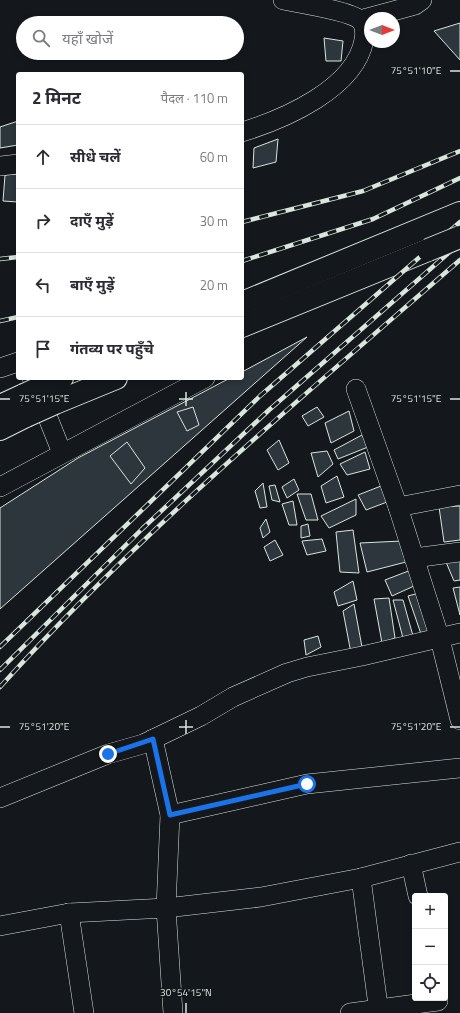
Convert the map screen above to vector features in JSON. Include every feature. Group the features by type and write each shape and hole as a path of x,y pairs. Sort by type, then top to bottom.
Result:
{"main road":[{"path":"244,302 460,213"},
{"path":"244,325 460,237"},
{"path":"0,406 58,380"},
{"path":"0,429 111,380"}],"street":[{"path":"283,0 339,12 360,20 415,5 422,0"},
{"path":"244,131 268,124 315,100 345,76 358,57 362,46 364,27 360,20"},
{"path":"0,166 16,164"},
{"path":"0,368 16,363"},
{"path":"33,380 62,453"},
{"path":"0,487 201,380"},
{"path":"356,389 398,507 440,639 457,696 460,720"},
{"path":"398,507 460,495"},
{"path":"414,558 460,552"},
{"path":"0,798 108,754 153,739 201,716 233,698 287,673 307,667 440,639 460,633"},
{"path":"153,739 170,815 166,908 173,1013"},
{"path":"170,815 307,784 460,768"},
{"path":"0,926 69,913 166,908 261,897 361,878 460,852"},
{"path":"411,864 417,893"},
{"path":"361,878 378,1011"},
{"path":"69,913 84,1013"},
{"path":"350,1013 439,1004"}],"building":[{"path":"460,23 460,60 434,31"},
{"path":"324,38 343,41 341,61 326,61"},
{"path":"16,122 16,145 0,148 0,127"},
{"path":"278,139 276,162 253,168 254,148"},
{"path":"16,174 16,202 3,201 5,175"},
{"path":"307,337 0,609 0,508 78,458 226,380 244,380 244,371"},
{"path":"193,407 199,425 187,431 177,412"},
{"path":"317,407 324,417 308,426 302,416"},
{"path":"349,411 354,431 331,443 325,423"},
{"path":"362,435 368,447 338,459 334,450"},
{"path":"279,440 289,463 278,470 267,450"},
{"path":"127,442 145,468 131,484 110,456"},
{"path":"327,451 333,464 318,477 311,453"},
{"path":"365,452 370,469 347,475 340,464"},
{"path":"337,476 344,497 326,503 321,486"},
{"path":"294,479 299,490 287,498 282,487"},
{"path":"263,483 267,507 260,508 255,491"},
{"path":"275,485 280,502 272,500 269,486"},
{"path":"381,486 387,502 366,510 358,495"},
{"path":"297,494 311,494 318,520 306,520"},
{"path":"356,499 356,515 329,528 321,516"},
{"path":"293,501 297,525 289,525 282,504"},
{"path":"460,506 460,540 444,542 439,507"},
{"path":"266,519 270,532 263,538 260,528"},
{"path":"308,524 310,536 301,538 301,526"},
{"path":"353,530 359,573 340,572 336,532"},
{"path":"322,539 326,551 307,555 302,541"},
{"path":"275,540 283,555 270,561 264,547"},
{"path":"402,541 406,562 367,572 360,543"},
{"path":"460,561 460,580 454,581 446,562"},
{"path":"411,570 414,586 392,596 385,580"},
{"path":"353,581 357,600 338,606 334,592"},
{"path":"460,587 460,615 453,588"},
{"path":"419,593 435,634 421,634 408,596"},
{"path":"389,598 395,638 382,643 374,599"},
{"path":"393,600 403,600 413,636 403,638"},
{"path":"354,604 362,647 351,653 343,611"},
{"path":"318,636 321,647 306,655 304,640"}],"railway":[{"path":"244,221 363,191 460,151"},
{"path":"244,260 373,219 460,178"},
{"path":"0,647 260,396 460,222"},
{"path":"0,670 142,529 269,410 460,243"},
{"path":"0,259 16,257"},
{"path":"0,687 53,630 165,520 282,414 460,260"},
{"path":"0,321 16,317"}],"route":[{"path":"108,754 144,744 153,739 170,815 307,784"}]}
